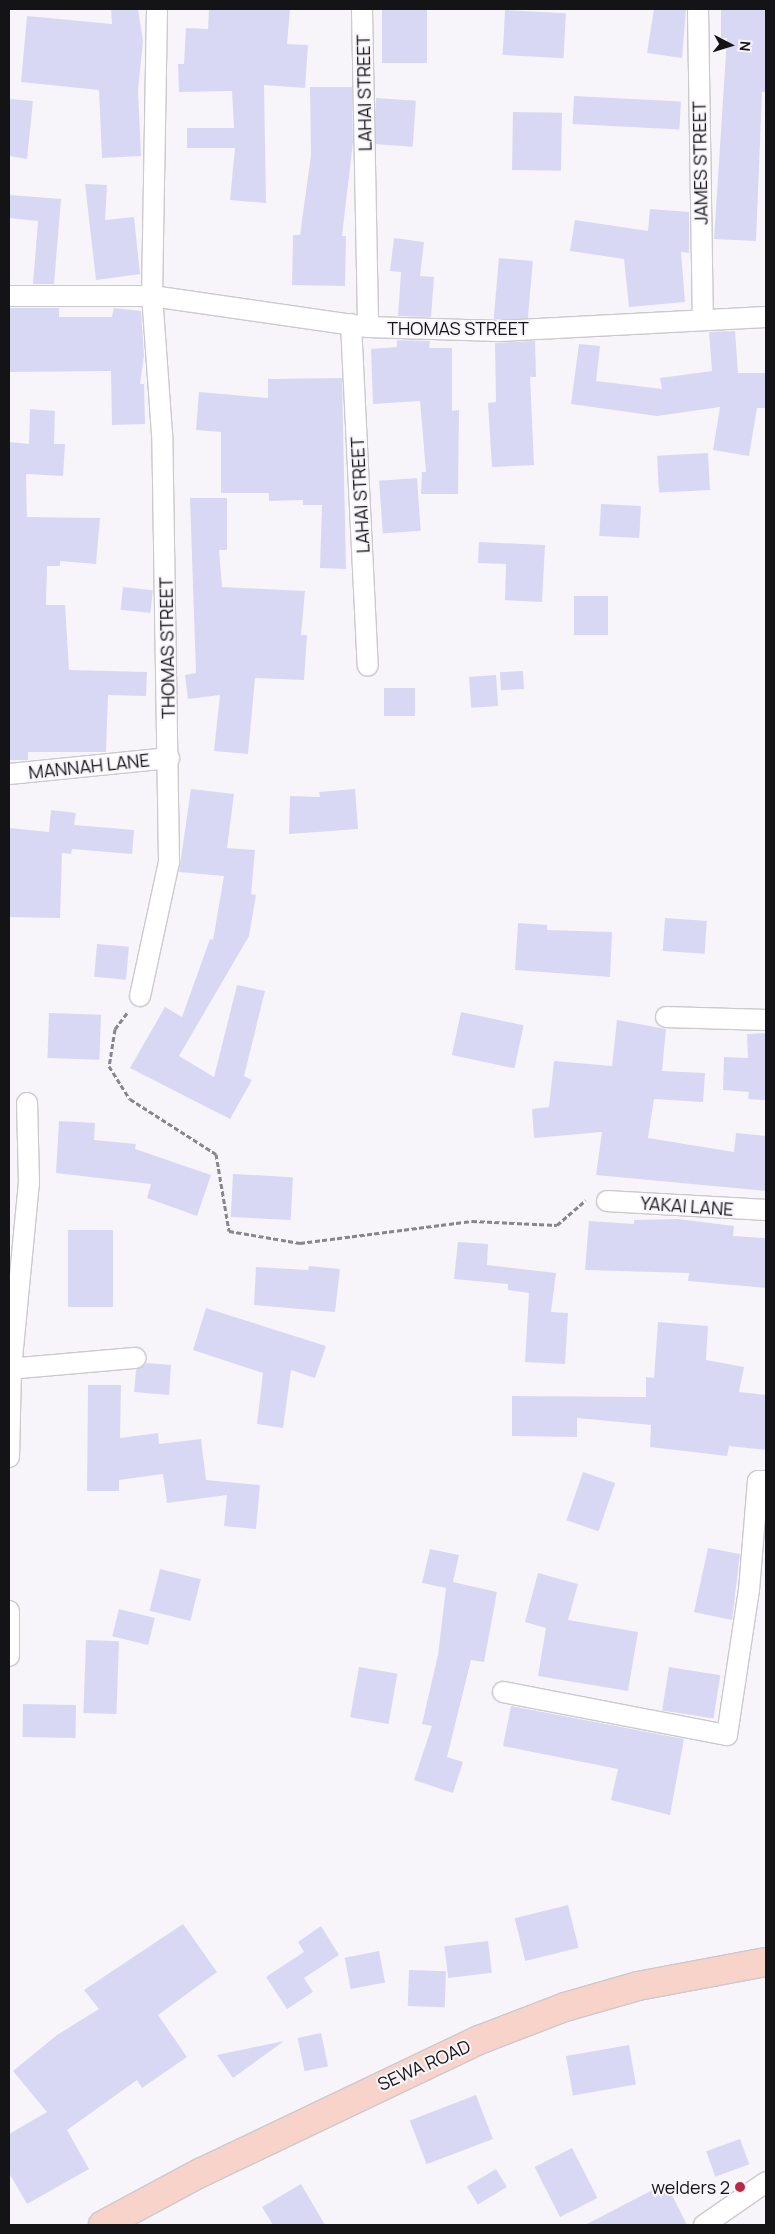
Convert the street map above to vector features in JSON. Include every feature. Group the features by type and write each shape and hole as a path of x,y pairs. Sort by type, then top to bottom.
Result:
{"main road":[{"name":"SEWA ROAD","path":"103,2225 220,2163 479,2040 565,2007 638,1986 766,1962"}],"street":[{"name":"THOMAS STREET","path":"140,996 169,862 169,758 162,434 152,296 157,9"},
{"name":"LAHAI STREET","path":"362,9 360,326 368,666"},
{"name":"JAMES STREET","path":"698,9 703,318"},
{"name":"THOMAS STREET","path":"9,296 152,296 360,326 499,331 703,318 766,317"},
{"name":"MANNAH LANE","path":"9,774 169,758"},
{"path":"666,1017 766,1020"},
{"path":"9,1457 10,1369 29,1183 26,1103"},
{"name":"YAKAI LANE","path":"607,1201 766,1210"},
{"path":"10,1369 136,1358"},
{"path":"503,1692 727,1735 749,1590 762,1481"},
{"path":"9,1611 9,1656"},
{"path":"704,2225 766,2182"}],"path":[{"path":"140,996 115,1029 109,1066 130,1099 216,1154 229,1231 300,1243 472,1221 557,1225 584,1200 607,1201"}],"building":[{"path":"111,9 138,9 143,41 138,90 141,156 102,158 99,90 21,82 27,16 112,24"},
{"path":"209,9 290,9 287,44 308,45 305,88 264,85 266,203 230,200 235,148 187,148 187,128 234,128 232,91 179,92 178,64 184,64 186,28 208,29"},
{"path":"382,9 427,9 427,63 382,63"},
{"path":"654,9 686,9 682,58 647,53"},
{"path":"721,9 766,9 766,92 762,92 756,241 714,239 727,38 721,38"},
{"path":"505,10 566,13 564,58 503,55"},
{"path":"310,87 352,87 353,142 342,236 346,236 345,286 292,285 293,235 300,235 311,155"},
{"path":"574,96 681,102 679,130 573,124"},
{"path":"376,98 416,101 413,147 373,144"},
{"path":"9,99 33,101 27,159 9,156"},
{"path":"513,112 562,113 561,171 512,170"},
{"path":"85,184 107,185 105,220 134,217 140,274 96,280"},
{"path":"9,195 61,199 54,284 33,284 38,221 9,218"},
{"path":"650,209 689,212 689,253 681,252 685,302 629,307 624,259 570,251 575,220 648,231"},
{"path":"394,238 424,242 420,276 434,277 431,317 398,316 401,272 390,271"},
{"path":"499,258 533,261 528,322 494,319"},
{"path":"9,308 59,308 59,317 112,317 114,308 141,311 144,356 140,384 144,384 145,424 112,425 111,371 9,372"},
{"path":"735,331 738,373 766,373 766,408 757,408 749,456 713,450 720,407 657,416 571,404 579,344 600,346 596,381 662,389 660,378 712,371 709,332"},
{"path":"397,340 430,341 429,348 452,348 452,411 459,410 458,494 421,494 422,472 426,472 420,401 373,404 371,349 397,347"},
{"path":"535,341 536,377 530,377 534,465 492,467 488,403 496,402 495,343"},
{"path":"342,378 346,569 320,568 322,505 303,505 303,500 269,501 269,493 221,493 221,432 196,430 199,392 268,398 268,379"},
{"path":"30,409 55,411 54,444 65,444 63,476 26,474 27,517 100,518 96,564 60,561 60,566 47,566 46,605 65,605 69,670 147,672 146,696 108,695 106,752 28,752 28,760 9,760 9,442 29,444"},
{"path":"708,453 710,490 659,493 657,456"},
{"path":"417,478 421,531 383,534 379,481"},
{"path":"190,498 227,498 227,550 219,550 222,587 305,591 301,635 307,635 304,680 255,678 248,754 214,751 220,695 188,699 185,675 196,673"},
{"path":"601,504 641,506 639,538 599,536"},
{"path":"479,542 545,545 542,602 505,600 506,564 478,563"},
{"path":"123,587 153,590 150,613 121,610"},
{"path":"574,596 608,596 608,635 574,635"},
{"path":"523,671 524,689 501,690 500,672"},
{"path":"496,675 498,706 471,708 469,677"},
{"path":"384,688 415,688 415,716 384,716"},
{"path":"191,789 234,794 227,848 255,850 251,894 256,895 249,936 179,1056 214,1077 237,985 265,991 244,1076 252,1080 230,1119 130,1068 165,1007 182,1017 210,939 213,940 224,876 179,872"},
{"path":"355,789 358,829 289,834 290,796 320,797 319,792"},
{"path":"51,810 76,813 74,825 134,830 132,854 72,849 71,854 62,853 60,918 9,917 9,828 49,832"},
{"path":"665,918 707,921 705,954 663,951"},
{"path":"518,923 547,925 547,930 612,932 610,977 515,970"},
{"path":"97,944 129,947 126,980 94,977"},
{"path":"461,1012 524,1025 514,1068 452,1055"},
{"path":"49,1013 101,1015 99,1060 47,1058"},
{"path":"617,1020 666,1029 662,1071 705,1073 703,1102 654,1099 648,1138 734,1152 736,1133 766,1136 766,1191 596,1175 602,1132 534,1138 532,1109 549,1107 554,1061 612,1066"},
{"path":"766,1033 766,1100 748,1099 749,1092 723,1090 724,1057 748,1058 747,1034"},
{"path":"59,1121 95,1123 94,1140 136,1144 135,1149 211,1175 197,1216 147,1198 151,1184 56,1173"},
{"path":"233,1174 293,1177 291,1220 231,1217"},
{"path":"678,1219 734,1226 733,1236 766,1238 766,1288 688,1281 689,1273 585,1270 589,1221 634,1224 634,1220"},
{"path":"68,1230 113,1230 113,1307 68,1307"},
{"path":"458,1242 488,1244 487,1265 556,1273 551,1312 568,1313 565,1364 525,1362 529,1293 508,1290 508,1284 454,1279"},
{"path":"309,1266 340,1269 335,1312 254,1305 256,1267 308,1270"},
{"path":"206,1308 326,1346 315,1378 291,1370 283,1428 257,1424 263,1373 193,1350"},
{"path":"658,1322 708,1326 706,1360 744,1367 739,1392 766,1395 766,1450 729,1446 727,1456 650,1447 651,1425 577,1418 577,1437 512,1436 512,1396 646,1397 646,1377 654,1378"},
{"path":"147,1363 171,1365 169,1395 134,1392 136,1370"},
{"path":"88,1385 121,1385 120,1438 158,1433 159,1444 201,1439 206,1480 260,1485 256,1529 224,1526 227,1495 167,1503 163,1474 119,1480 119,1491 87,1491"},
{"path":"583,1472 615,1483 599,1531 566,1520"},
{"path":"708,1548 740,1554 732,1620 694,1612"},
{"path":"430,1549 459,1555 453,1582 497,1592 484,1662 471,1660 447,1757 463,1762 453,1793 414,1780 432,1726 422,1724 438,1655 446,1588 422,1583"},
{"path":"160,1569 201,1579 190,1621 150,1611"},
{"path":"538,1573 578,1584 568,1620 638,1632 628,1691 538,1676 546,1628 525,1622"},
{"path":"119,1609 155,1618 148,1645 112,1636"},
{"path":"86,1640 119,1641 116,1714 83,1713"},
{"path":"359,1667 397,1674 389,1724 350,1717"},
{"path":"669,1667 720,1675 713,1719 662,1710"},
{"path":"23,1704 76,1705 75,1738 22,1737"},
{"path":"511,1706 684,1739 670,1815 611,1800 618,1769 503,1746"},
{"path":"568,1905 579,1948 525,1961 515,1918"},
{"path":"183,1924 217,1972 158,2015 187,2057 142,2088 137,2080 67,2130 89,2169 27,2204 9,2173 9,2134 47,2112 13,2071 57,2035 99,2009 84,1990"},
{"path":"321,1926 339,1955 304,1978 313,1992 287,2009 266,1977 304,1952 298,1942"},
{"path":"488,1941 492,1973 448,1978 444,1946"},
{"path":"379,1951 385,1982 351,1989 345,1958"},
{"path":"409,1970 446,1971 445,2007 408,2006"},
{"path":"321,2033 328,2066 305,2071 298,2038"},
{"path":"284,2041 233,2078 217,2055"},
{"path":"629,2045 636,2084 573,2096 566,2056"},
{"path":"476,2095 493,2139 427,2164 410,2120"},
{"path":"740,2139 749,2164 715,2177 706,2151"},
{"path":"572,2148 597,2198 560,2217 535,2167"},
{"path":"496,2169 507,2187 478,2205 467,2187"},
{"path":"666,2183 687,2225 585,2225"},
{"path":"301,2184 325,2225 273,2225 262,2207"}],"place":[{"name":"welders 2","path":"740,2187"}]}
